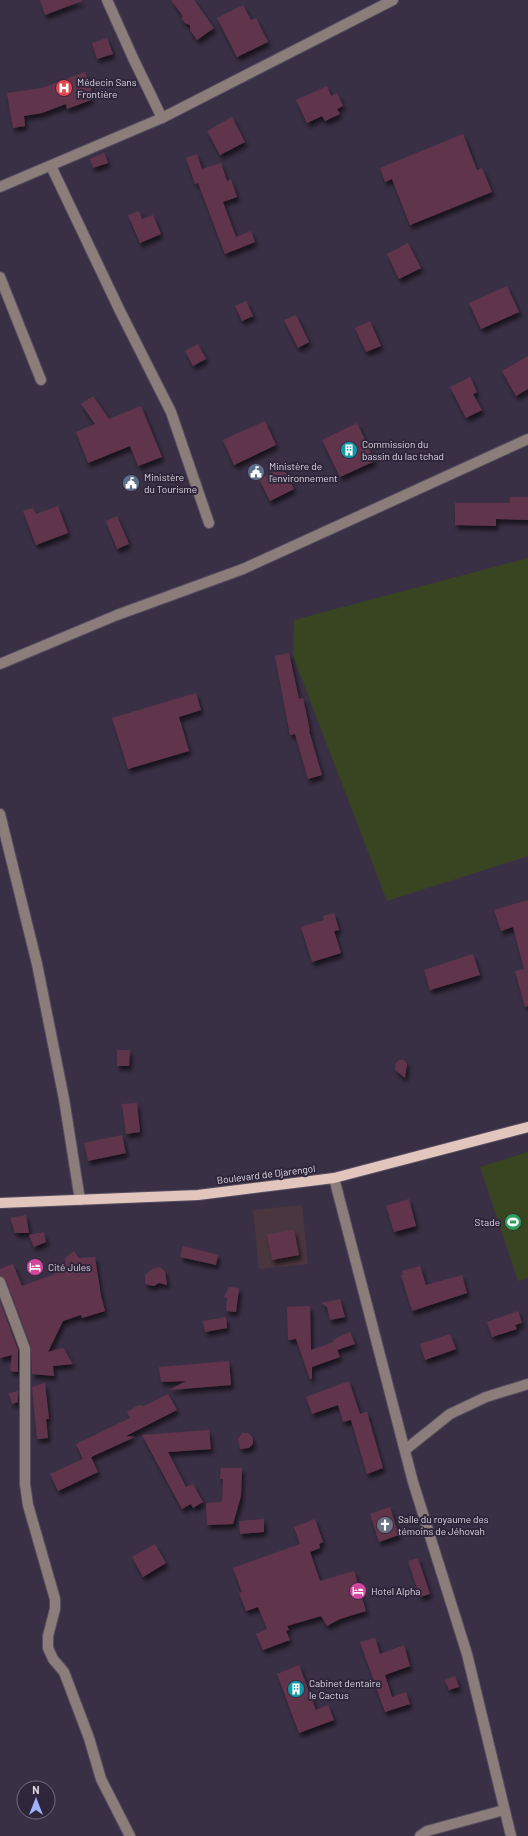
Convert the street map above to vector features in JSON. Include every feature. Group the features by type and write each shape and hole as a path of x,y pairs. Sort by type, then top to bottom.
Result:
{"main road":[{"name":"Boulevard de Djarengol","path":"0,1203 198,1195 334,1178 528,1127"}],"street":[{"path":"107,0 162,118"},
{"path":"0,187 162,118 393,0"},
{"path":"51,166 120,312 172,412 209,523"},
{"path":"0,277 41,380"},
{"path":"0,664 117,615 244,569 528,440"},
{"path":"0,814 37,964 64,1099 80,1200"},
{"path":"334,1178 405,1450 467,1654 511,1836"},
{"path":"0,1282 25,1349 25,1484 28,1505 56,1598 55,1609 48,1636 48,1648 53,1659 64,1672 101,1779 130,1836"},
{"path":"405,1450 450,1414 486,1398 528,1384"},
{"path":"420,1836 427,1831 504,1810"}],"shaded area":[{"path":"302,1205 308,1264 259,1269 253,1210"}],"green space":[{"path":"528,558 528,856 387,901 293,656 294,620"},
{"name":"Stade","path":"528,1152 528,1278 518,1281 480,1167"}],"building":[{"path":"40,0 82,0 82,1 45,15"},
{"path":"171,0 194,0 214,28 197,40 190,30 190,25 185,23 182,19 182,15"},
{"path":"243,5 251,20 256,18 268,42 237,57 217,18"},
{"path":"107,38 113,54 97,59 92,43"},
{"path":"85,72 93,94 90,95 91,100 67,109 66,104 42,113 24,116 25,126 13,128 7,93 42,88"},
{"path":"327,86 331,96 337,93 343,106 337,109 340,114 325,121 322,116 307,123 296,100"},
{"path":"232,117 245,142 220,155 207,131"},
{"path":"463,134 477,170 482,168 492,192 410,225 392,179 385,182 380,168"},
{"path":"104,153 108,163 93,168 90,159"},
{"path":"197,154 202,169 221,163 227,181 231,179 237,197 223,202 236,237 251,231 255,242 225,254 198,183 195,184 186,158"},
{"path":"139,211 142,219 153,215 161,234 140,243 128,215"},
{"path":"408,243 421,268 399,279 387,254"},
{"path":"507,286 519,312 481,329 469,303"},
{"path":"246,301 253,316 242,321 235,306"},
{"path":"296,315 309,342 298,348 284,320"},
{"path":"370,321 381,346 366,352 355,328"},
{"path":"198,344 206,359 193,366 185,351"},
{"path":"528,356 528,389 516,396 502,371"},
{"path":"470,377 477,392 473,394 482,410 466,418 450,387"},
{"path":"93,396 109,419 141,406 162,457 138,466 130,446 88,463 76,432 95,424 81,404"},
{"path":"265,421 276,445 234,465 223,440"},
{"name":"Commission du bassin du lac tchad","path":"357,423 375,461 340,477 322,440"},
{"path":"283,467 294,489 270,501 259,479"},
{"path":"510,497 528,497 528,520 496,519 496,526 455,525 455,503 510,503"},
{"path":"58,506 68,533 36,545 23,511 33,508 36,514"},
{"path":"117,516 129,544 117,549 106,521"},
{"path":"289,653 299,699 303,698 309,731 322,775 308,779 295,734 290,735 275,656"},
{"path":"196,693 201,710 179,717 189,751 128,769 112,718"},
{"path":"528,900 528,1006 525,1007 515,971 524,969 513,927 501,931 494,910"},
{"path":"334,913 339,930 334,931 341,953 312,962 301,927 324,920 323,916"},
{"path":"473,954 480,975 430,990 424,970"},
{"path":"117,1050 130,1050 129,1066 117,1066"},
{"path":"399,1060 404,1060 407,1064 405,1078 395,1070 396,1063"},
{"path":"137,1103 140,1132 126,1134 122,1104"},
{"path":"122,1135 126,1153 88,1161 84,1143"},
{"path":"409,1199 416,1226 394,1232 386,1206"},
{"path":"26,1215 29,1233 15,1233 10,1218"},
{"path":"294,1230 299,1255 272,1260 267,1234"},
{"path":"44,1232 46,1242 34,1247 29,1235"},
{"path":"183,1246 218,1255 216,1265 180,1257"},
{"path":"74,1251 79,1258 95,1257 101,1296 105,1311 82,1318 81,1315 63,1321 48,1352 63,1348 73,1364 53,1366 54,1376 32,1374 31,1347 6,1280 0,1276 0,1269 13,1264 22,1286 55,1274 52,1268 66,1262 64,1259"},
{"path":"420,1266 426,1285 462,1275 467,1293 412,1311 401,1275 403,1275 402,1271"},
{"path":"159,1267 165,1271 167,1285 159,1283 154,1286 145,1284 145,1275 152,1269"},
{"path":"229,1287 239,1288 236,1312 226,1311 227,1298 224,1297"},
{"path":"340,1299 345,1317 330,1320 327,1307 321,1303"},
{"path":"0,1301 18,1350 18,1372 10,1371 12,1355 0,1358"},
{"path":"310,1306 311,1350 334,1342 333,1340 350,1332 355,1344 337,1350 340,1357 312,1367 312,1379 310,1379 296,1339 288,1340 287,1307"},
{"path":"518,1311 522,1323 515,1325 517,1329 492,1337 487,1322"},
{"path":"226,1317 227,1328 205,1332 203,1321"},
{"path":"450,1334 456,1349 425,1360 420,1344"},
{"path":"229,1361 231,1385 169,1390 186,1381 161,1382 159,1367"},
{"path":"349,1381 360,1414 367,1412 383,1468 367,1474 351,1420 343,1422 338,1405 312,1414 306,1397"},
{"path":"45,1383 49,1419 46,1419 48,1438 37,1439 32,1387"},
{"path":"18,1391 18,1402 12,1404 9,1393"},
{"path":"168,1394 177,1410 126,1436 135,1437 91,1457 98,1472 58,1491 50,1474 83,1459 76,1444 130,1418 127,1412 139,1405 144,1406"},
{"path":"209,1430 211,1449 168,1452 186,1487 193,1484 203,1502 193,1508 191,1504 182,1509 142,1435"},
{"path":"242,1433 248,1433 253,1438 253,1444 249,1448 240,1449 238,1439"},
{"path":"221,1468 242,1468 241,1496 233,1524 207,1525 206,1503 222,1502 223,1479 220,1479"},
{"name":"Salle du royaume des témoins de Jéhovah","path":"390,1507 399,1535 379,1542 370,1514"},
{"path":"264,1519 264,1532 240,1534 239,1521"},
{"path":"315,1519 323,1542 319,1544 320,1548 310,1552 320,1581 354,1571 366,1611 340,1619 327,1626 321,1616 287,1626 289,1630 286,1631 290,1640 263,1650 256,1634 267,1629 258,1607 246,1611 239,1593 242,1592 233,1568 300,1544 294,1527"},
{"path":"155,1544 166,1563 143,1577 132,1557"},
{"path":"418,1558 430,1594 420,1597 408,1561"},
{"path":"375,1638 380,1654 404,1645 410,1666 385,1675 392,1697 406,1692 410,1704 385,1712 360,1642"},
{"name":"Cabinet dentaire le Cactus","path":"299,1665 316,1710 328,1705 334,1720 299,1733 277,1674"},
{"path":"455,1676 459,1687 449,1690 445,1680"}],"place":[{"name":"Médecin Sans Frontière","path":"64,88"},
{"name":"Commission du bassin du lac tchad","path":"349,450"},
{"name":"Ministère de l'environnement","path":"256,472"},
{"name":"Ministère du Tourisme","path":"131,483"},
{"name":"Stade","path":"513,1222"},
{"name":"Cité Jules","path":"35,1267"},
{"name":"Salle du royaume des témoins de Jéhovah","path":"385,1525"},
{"name":"Hotel Alpha","path":"358,1591"},
{"name":"Cabinet dentaire le Cactus","path":"296,1689"}]}
